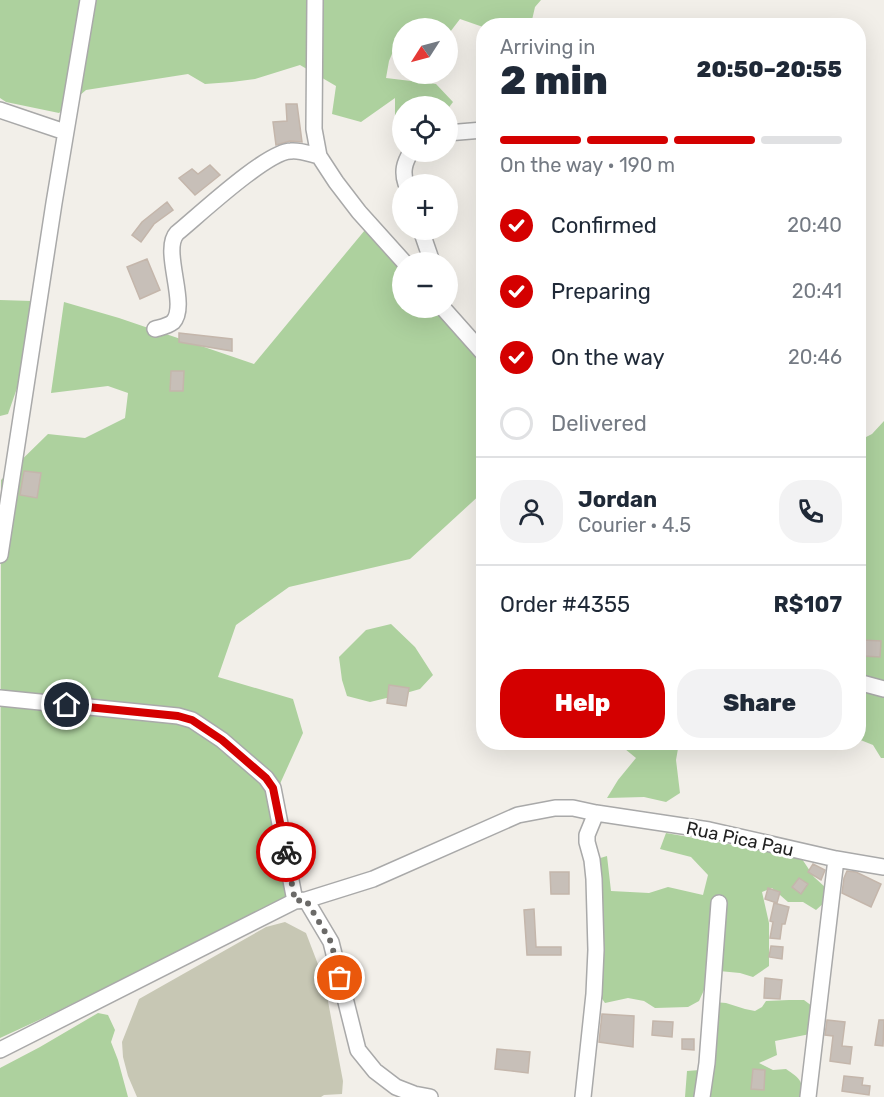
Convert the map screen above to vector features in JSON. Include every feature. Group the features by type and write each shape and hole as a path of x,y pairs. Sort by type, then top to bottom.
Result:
{"street":[{"path":"0,555 65,132 88,0"},
{"path":"315,0 314,129 319,156 353,205 395,252"},
{"path":"0,110 65,132"},
{"path":"458,132 476,131"},
{"path":"155,328 165,327 176,317 178,297 171,248 172,238 257,166 274,156 290,150 319,156"},
{"path":"452,318 476,345"},
{"path":"866,684 884,689"},
{"path":"0,698 178,716 192,720 222,740 266,778 273,788 301,900 331,942 358,1050 375,1071 396,1087 430,1097"},
{"name":"Rua Pica Pau","path":"0,1050 301,900 373,879 518,815 555,808 573,808 709,830 836,859 884,867"},
{"path":"583,1097 594,994 596,950 594,879 587,835 596,813"},
{"path":"808,1097 836,859"},
{"path":"702,1097 707,1063 719,903"}],"shaded area":[{"path":"285,922 306,933 324,980 343,1081 342,1094 321,1097 137,1097 128,1076 122,1042 139,999 266,927"}],"green space":[{"path":"0,0 541,0 535,7 532,18 476,18 476,25 460,19 458,22 458,18 392,18 392,54 386,78 392,79 392,84 436,84 447,96 392,96 392,100 361,122 332,114 336,86 300,65 255,79 232,82 205,84 188,74 86,90 59,113 6,102 0,98"},
{"path":"365,230 392,260 392,318 443,318 476,354 476,498 410,559 289,587 236,625 218,677 293,699 303,733 279,786 286,897 0,1038 1,480 48,434 85,438 125,418 128,393 108,386 51,393 64,302 119,318 254,364"},
{"path":"0,300 32,301 24,368 8,414 0,416"},
{"path":"884,421 884,758 881,758 873,745 866,742 866,437"},
{"path":"391,624 415,647 433,675 420,689 399,695 370,702 347,696 339,657 366,630"},
{"path":"626,750 678,750 676,760 680,793 666,802 644,797 607,798 636,758"},
{"path":"666,833 802,859 814,877 826,888 826,901 816,910 803,902 788,902 772,888 762,892 769,923 769,966 753,977 719,971 709,979 699,1001 688,1007 655,1008 644,1001 628,998 605,1003 598,993 597,859 607,856 611,891 649,893 668,887 703,895 708,875 691,857 660,849"},
{"path":"804,1000 812,1006 810,1034 775,1041 777,1055 759,1063 773,1070 786,1069 794,1075 801,1083 803,1097 685,1097 687,1071 700,1070 714,1002 755,1011 766,1001"},
{"path":"98,1013 108,1015 115,1030 111,1042 128,1097 0,1097 0,1068"}],"building":[{"path":"286,104 297,104 302,142 290,141 276,145 273,122 287,121"},
{"path":"210,165 220,175 195,195 179,178 192,169 198,174"},
{"path":"167,202 173,210 154,224 141,242 132,235 142,222"},
{"path":"147,259 160,290 140,299 127,267"},
{"path":"179,333 232,339 232,351 179,342"},
{"path":"171,371 184,371 183,391 170,391"},
{"path":"24,471 41,473 37,498 20,495"},
{"path":"866,640 881,641 880,657 866,656"},
{"path":"389,685 409,688 406,706 387,703"},
{"path":"813,864 825,870 821,880 808,872"},
{"path":"847,871 856,872 881,884 871,907 842,893"},
{"path":"550,872 569,872 569,894 551,894"},
{"path":"799,878 808,884 801,894 792,887"},
{"path":"768,888 780,892 777,903 765,899"},
{"path":"774,903 789,907 785,924 782,924 780,939 770,938 773,922 770,921"},
{"path":"534,909 536,947 561,947 561,955 527,955 524,910"},
{"path":"771,946 783,947 782,959 769,957"},
{"path":"765,978 782,980 780,999 764,998"},
{"path":"602,1014 634,1016 633,1047 599,1042"},
{"path":"827,1020 845,1022 842,1046 852,1047 850,1064 830,1061 833,1036 825,1035"},
{"path":"879,1020 884,1020 883,1046 875,1045"},
{"path":"653,1021 673,1022 672,1037 652,1035"},
{"path":"682,1039 694,1039 694,1050 682,1049"},
{"path":"497,1049 530,1052 528,1073 495,1069"},
{"path":"753,1069 765,1070 764,1090 751,1089"},
{"path":"844,1076 863,1078 862,1085 870,1086 869,1095 842,1091"}],"way so far":[{"path":"286,852 295,901 306,900 320,922 331,942 340,978"}],"route":[{"path":"67,705 178,716 192,720 222,740 266,778 273,788 286,852"}]}
